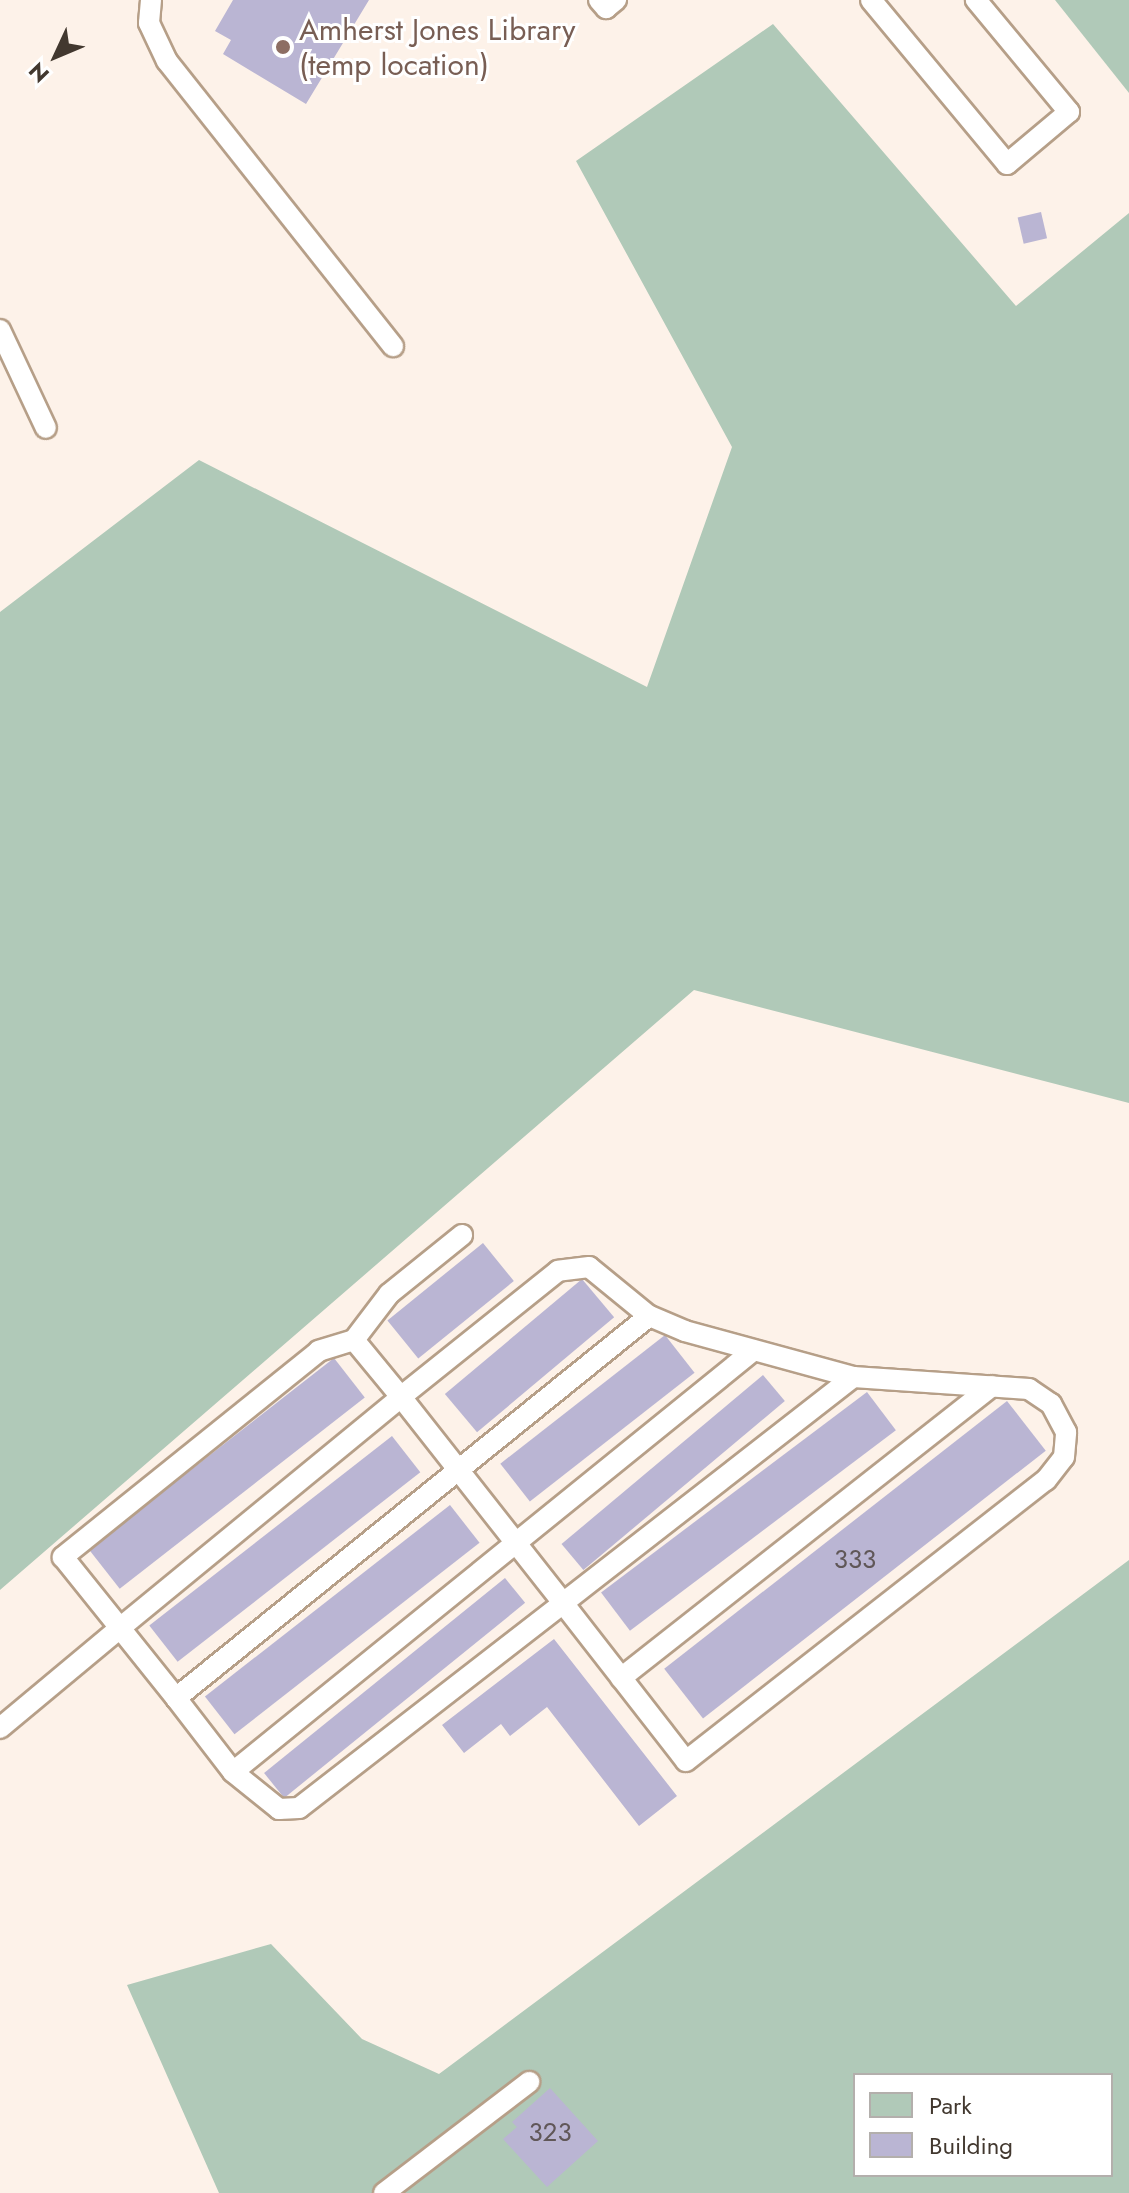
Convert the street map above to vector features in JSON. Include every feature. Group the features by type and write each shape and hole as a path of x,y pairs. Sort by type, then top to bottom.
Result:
{"lane":[{"path":"151,0 149,23 167,61 393,346"},
{"path":"599,0 606,8 616,0"},
{"path":"871,0 1007,164 1069,112 976,0"},
{"path":"0,330 46,428"},
{"path":"462,1235 389,1294 354,1340 319,1351 63,1557 233,1772 279,1809 299,1808 853,1377"},
{"path":"0,1728 401,1397 558,1271 589,1267 649,1316 754,1350 853,1377 1029,1389 1051,1404 1066,1432 1064,1457 1046,1480 686,1761 401,1397 354,1340"},
{"path":"176,1698 649,1316"},
{"path":"233,1772 754,1350"},
{"path":"621,1678 992,1386"},
{"path":"384,2193 529,2082"}],"green space":[{"path":"1055,0 1129,0 1129,93"},
{"path":"773,24 1016,306 1129,213 1129,1103 694,990 0,1590 0,612 199,460 647,687 732,447 576,161"},
{"path":"1129,1560 1129,2193 219,2193 127,1985 271,1944 362,2039 439,2074"}],"building":[{"name":"Amherst Jones Library (temp location)","path":"233,0 369,0 306,104 223,54 231,40 215,31"},
{"path":"1041,212 1047,238 1024,244 1018,217"},
{"path":"483,1243 514,1281 418,1358 387,1320"},
{"path":"582,1279 614,1317 477,1432 445,1394"},
{"path":"665,1335 695,1373 530,1501 500,1464"},
{"path":"334,1358 365,1397 120,1589 89,1549"},
{"path":"763,1375 785,1401 583,1570 562,1544"},
{"path":"867,1392 896,1430 630,1631 601,1592"},
{"path":"1007,1401 1046,1451 703,1718 664,1669"},
{"path":"392,1436 420,1472 178,1662 149,1626"},
{"path":"450,1505 480,1543 234,1734 205,1696"},
{"path":"505,1578 525,1603 284,1798 264,1773"},
{"path":"554,1639 677,1796 639,1826 547,1707 510,1736 501,1724 464,1753 442,1725"},
{"path":"550,2088 598,2141 547,2187 503,2139 517,2127 512,2122"}],"place":[{"name":"Amherst Jones Library (temp location)","path":"283,47"}]}
